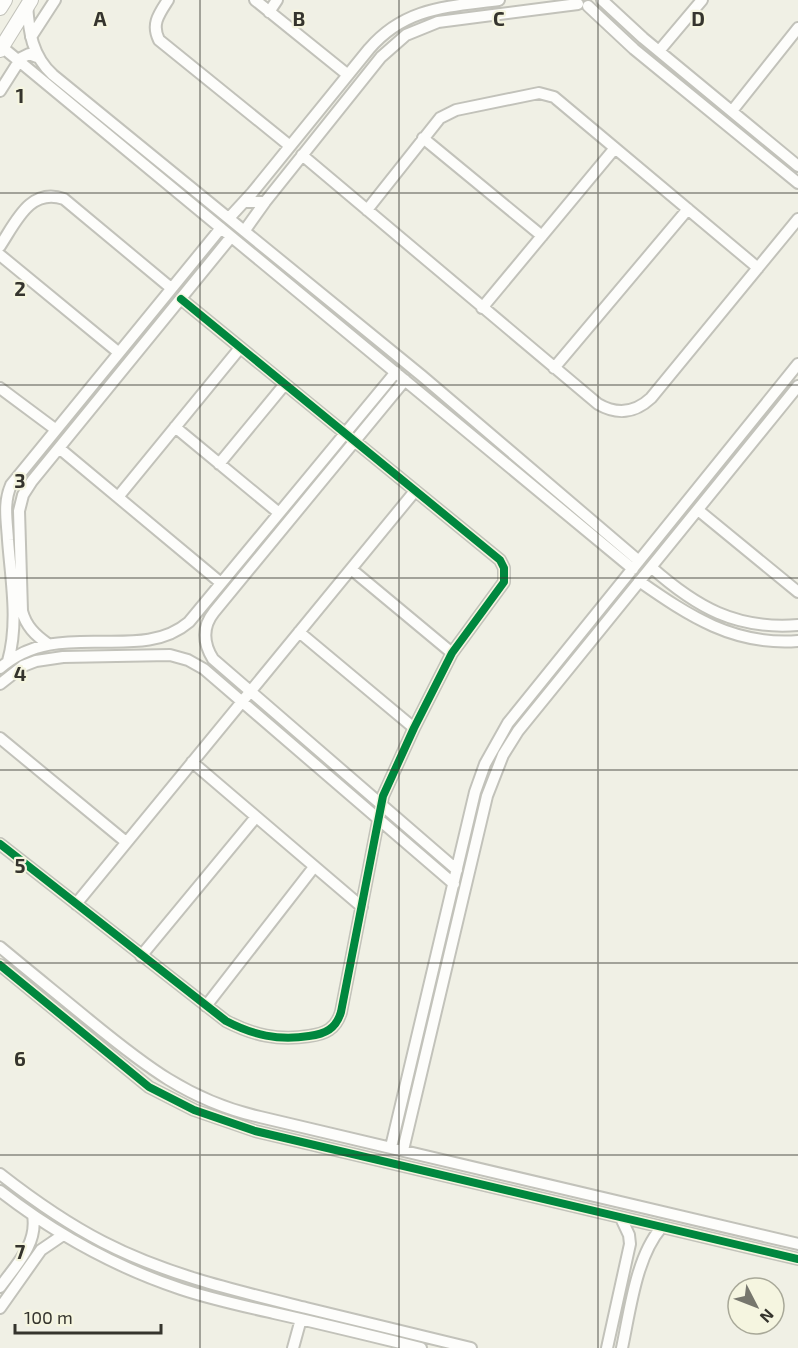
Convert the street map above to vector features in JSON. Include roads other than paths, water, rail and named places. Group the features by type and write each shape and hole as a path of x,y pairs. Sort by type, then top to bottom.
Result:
{"street":[{"path":"0,8 5,0"},
{"path":"31,37 55,0"},
{"path":"168,0 156,19 156,33 159,40 290,146"},
{"path":"255,0 348,75"},
{"path":"269,12 277,0"},
{"path":"229,218 245,202 377,39 409,17 434,9 499,0"},
{"path":"602,0 659,51 798,166"},
{"path":"659,51 702,0"},
{"path":"245,230 381,57 406,34 438,22 584,2 626,42 798,183"},
{"path":"29,3 31,37 38,57 53,75 422,376 636,565"},
{"path":"29,3 1,49 405,380 636,565"},
{"path":"732,111 798,28"},
{"path":"0,91 25,55 38,57"},
{"path":"367,210 440,118 456,110 539,93 554,97 561,102 758,268"},
{"path":"423,138 542,236"},
{"path":"482,308 615,148"},
{"path":"302,155 598,404 617,412 638,408 651,398 798,219"},
{"path":"152,172 161,162"},
{"path":"0,246 31,202 43,196 57,196 64,199 171,288"},
{"path":"245,202 265,202"},
{"path":"554,368 688,209"},
{"path":"4,664 14,629 3,511 4,490 221,228"},
{"path":"48,644 32,632 22,610 19,512 27,488 231,237"},
{"path":"0,255 118,352"},
{"path":"0,844 141,956 232,1024 279,1039 321,1034 329,1030 336,1023 341,1012 387,787 452,653 502,586 505,578 500,560 181,298"},
{"path":"321,311 329,300"},
{"path":"118,497 240,348"},
{"path":"391,1147 479,778 500,736 798,364"},
{"path":"4,664 22,652 48,644 148,640 170,635 189,622 396,372"},
{"path":"405,380 214,612 207,623 205,642 213,659 457,870"},
{"path":"219,464 285,384"},
{"path":"403,1150 496,769 519,731 798,386"},
{"path":"0,388 55,429"},
{"path":"175,427 279,513"},
{"path":"59,448 221,583"},
{"path":"76,904 415,491"},
{"path":"698,510 798,592"},
{"path":"651,567 690,599 727,617 763,625 798,625"},
{"path":"351,569 452,653"},
{"path":"639,581 687,614 723,631 754,639 798,641"},
{"path":"299,632 414,728"},
{"path":"0,684 23,666 49,658 160,654 179,657 196,664 454,884"},
{"path":"0,738 126,842"},
{"path":"192,762 362,907"},
{"path":"141,956 256,817"},
{"path":"206,1006 315,867"},
{"path":"0,947 156,1073 223,1107 260,1118 391,1147 798,1245"},
{"path":"0,965 150,1087 201,1113 255,1131 798,1259"},
{"path":"255,1131 260,1118"},
{"path":"0,1174 54,1214 128,1254 213,1285 471,1348"},
{"path":"0,1191 63,1235 114,1261 179,1288 421,1348"},
{"path":"0,1287 34,1234 33,1215"},
{"path":"607,1348 628,1256 629,1234 621,1218"},
{"path":"622,1348 643,1258 653,1237 661,1228"},
{"path":"0,1308 48,1244 63,1235"},
{"path":"22,1256 32,1263"},
{"path":"628,1256 643,1258"},
{"path":"273,1313 275,1300"},
{"path":"293,1348 301,1319"}]}
